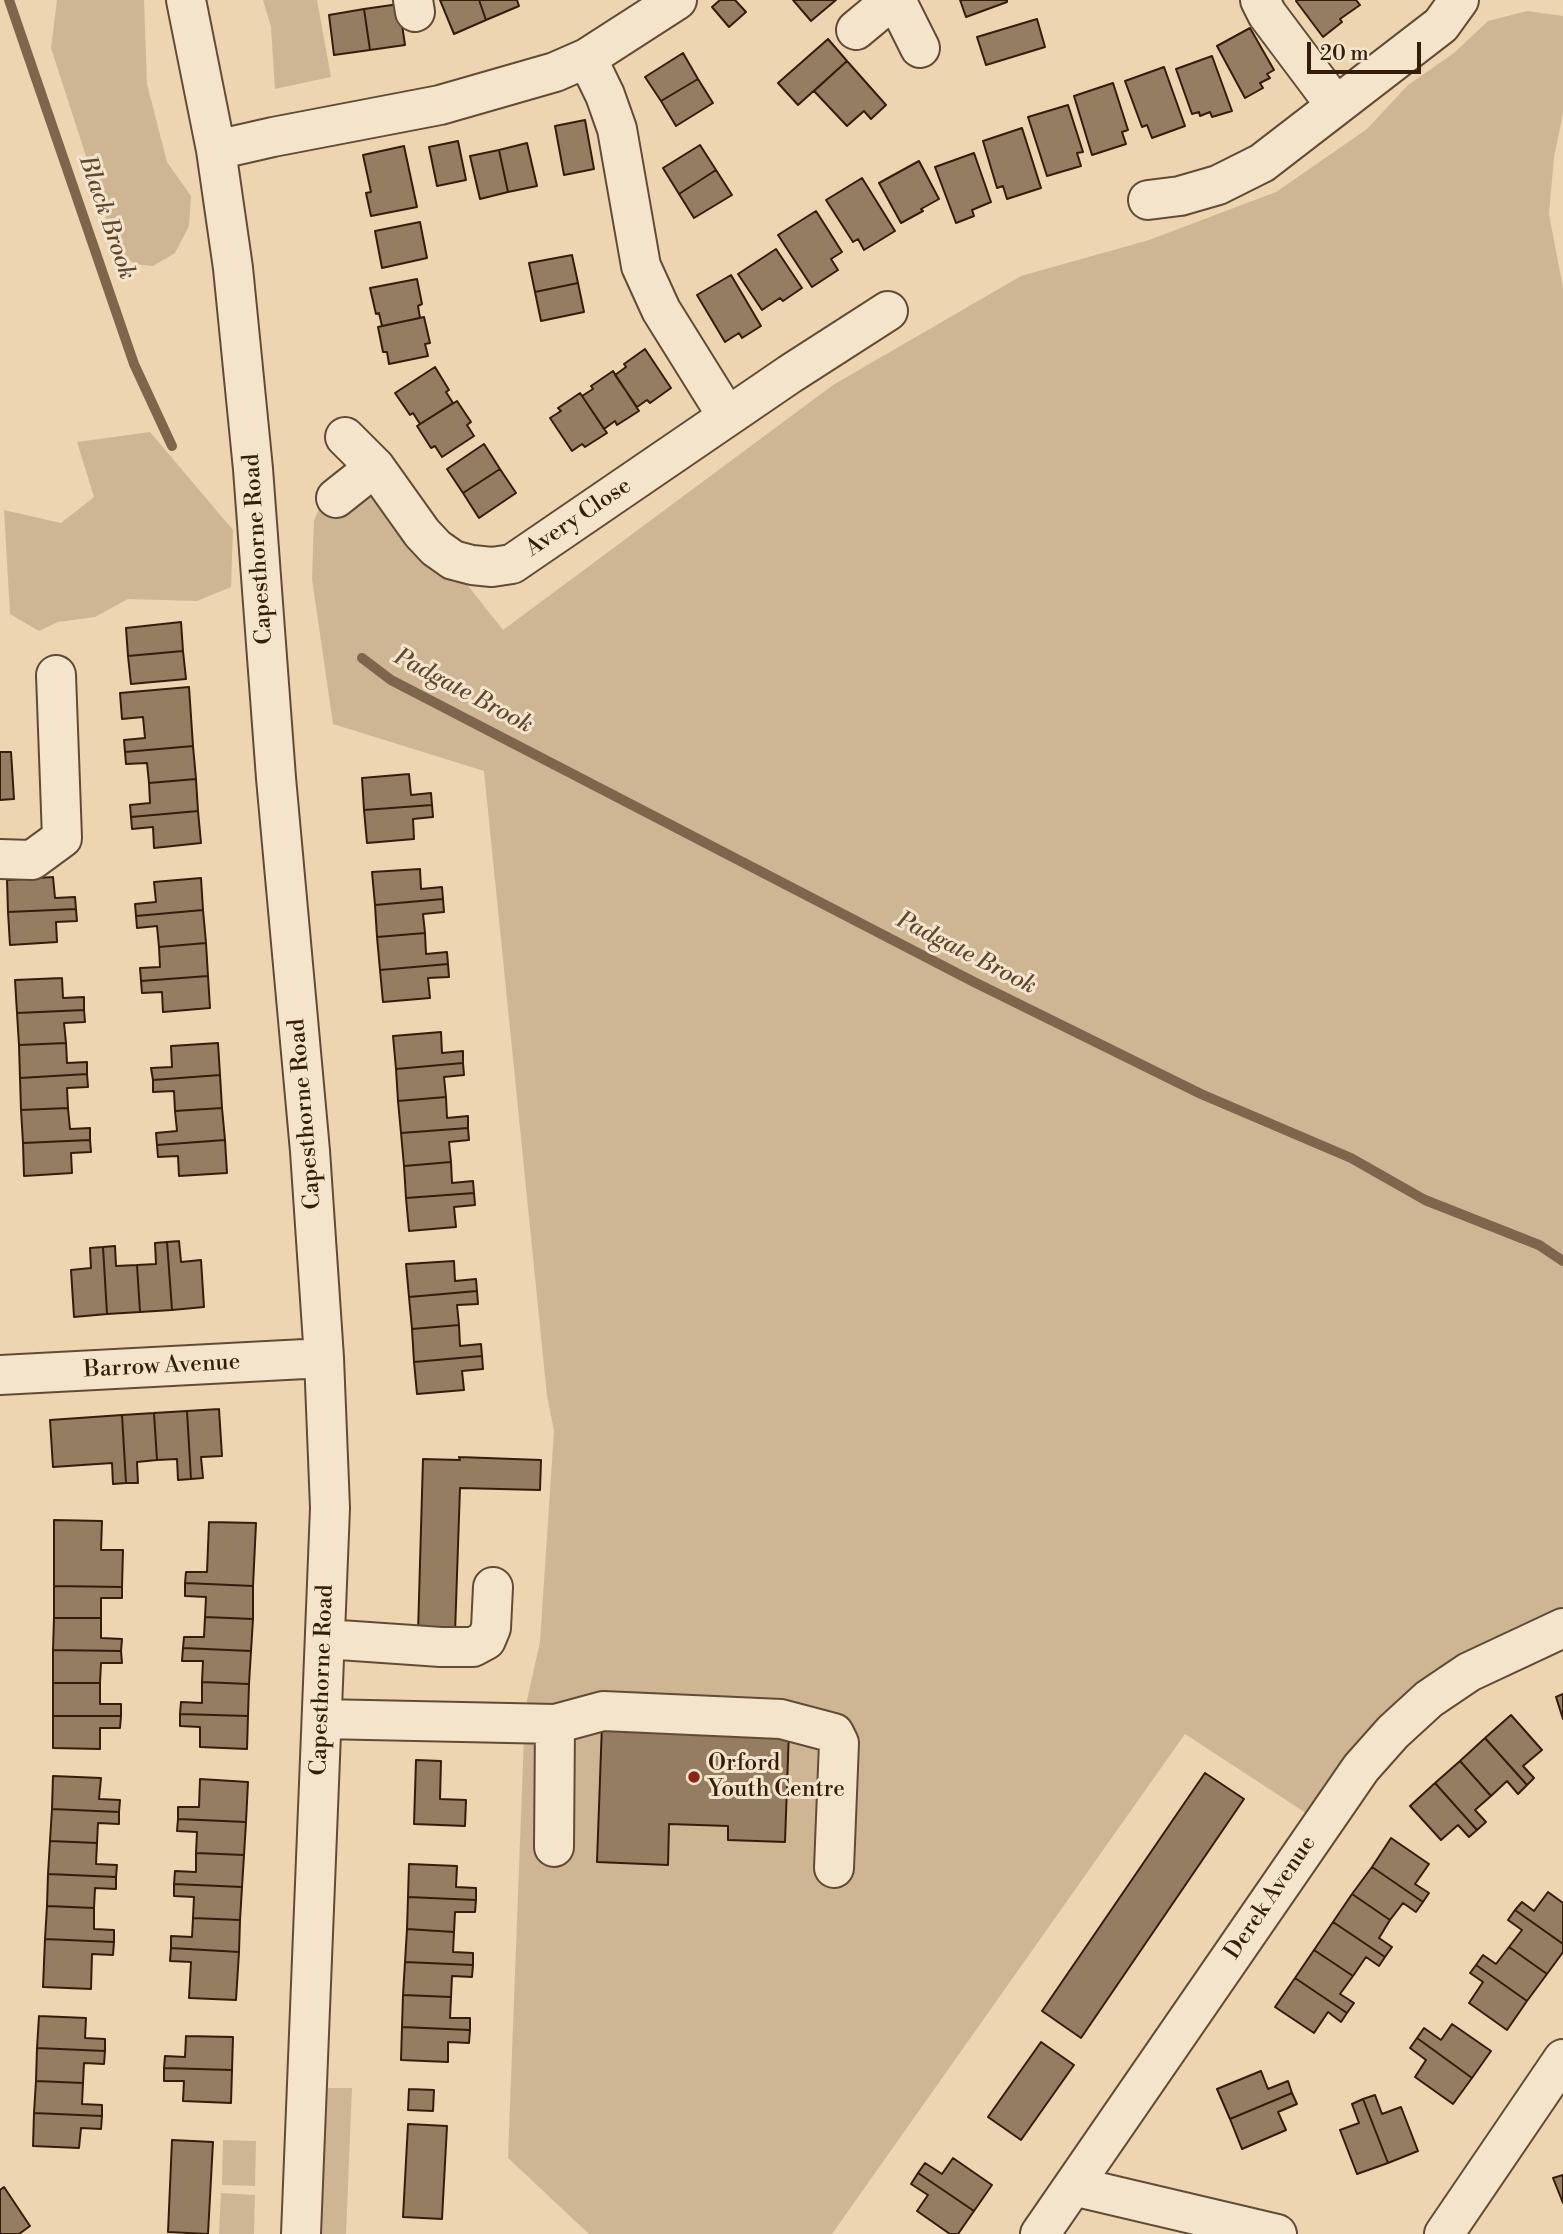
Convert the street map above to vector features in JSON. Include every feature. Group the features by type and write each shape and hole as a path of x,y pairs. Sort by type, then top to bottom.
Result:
{"street":[{"name":"Capesthorne Road","path":"186,0 216,150 233,268 253,469 276,778 310,1151 324,1358 330,1508 301,2234"},
{"path":"216,150 273,136 440,105 555,72 587,58 677,0"},
{"path":"856,30 894,0 920,48"},
{"path":"1260,0 1267,14 1336,106"},
{"path":"1148,200 1180,196 1218,185 1262,163 1441,25 1459,0"},
{"path":"587,58 605,95 617,129 641,266 661,310 727,416"},
{"name":"Avery Close","path":"345,437 375,467 422,533 436,548 453,560 472,565 492,567 512,564 727,416 888,312"},
{"path":"336,498 375,467"},
{"path":"0,859 32,860 62,838 56,675"},
{"name":"Barrow Avenue","path":"0,1376 324,1358"},
{"path":"325,1639 473,1647 486,1640 491,1628 493,1587"},
{"name":"Derek Avenue","path":"1040,2234 1361,1768 1393,1732 1429,1699 1469,1672 1563,1628"},
{"path":"322,1719 555,1724 603,1711 781,1719 834,1733 839,1743 834,1868"},
{"path":"554,1847 555,1724"},
{"path":"1444,2234 1563,2059"},
{"path":"1073,2186 1278,2234"}],"shaded area":[{"path":"57,0 144,0 147,84 167,162 191,196 189,226 175,253 153,266 134,264 115,246 51,48"},
{"path":"263,0 317,0 331,77 275,89 271,27"},
{"path":"1527,11 1563,16 1563,113 1554,157 1549,214 1563,288 1563,1611 1309,1815 1185,1734 832,2234 589,2234 508,2158 525,1709 540,1642 554,1431 547,1396 484,771 333,724 312,579 314,520 323,501 363,489 380,498 458,573 503,630 833,385 1021,276 1149,240 1276,192 1367,129 1408,85 1454,53 1488,21"},
{"path":"150,432 233,530 231,587 197,601 128,599 95,617 58,622 39,631 10,614 4,510 61,523 94,497 77,442"},
{"path":"323,2088 352,2088 346,2234 317,2234"},
{"path":"223,2140 256,2141 255,2186 222,2185"},
{"path":"221,2193 255,2195 254,2234 219,2234"}],"building":[{"path":"440,0 479,0 486,20 454,34"},
{"path":"479,0 517,0 519,6 486,20"},
{"path":"720,0 735,0 746,12 729,27 712,7"},
{"path":"793,0 836,0 811,21"},
{"path":"960,0 1007,0 1007,2 966,17"},
{"path":"1356,0 1360,5 1340,19 1342,22 1323,37 1296,1"},
{"path":"399,4 405,45 370,50 364,9"},
{"path":"364,9 370,50 334,55 329,15"},
{"path":"1037,19 1045,47 986,65 977,37"},
{"path":"1250,28 1274,70 1267,74 1270,78 1260,83 1263,88 1245,98 1217,46"},
{"path":"828,39 847,61 798,105 778,83"},
{"path":"683,53 698,79 661,101 645,77"},
{"path":"1212,56 1232,111 1212,117 1210,112 1200,116 1199,112 1192,114 1176,69"},
{"path":"847,61 886,105 871,119 864,111 847,126 814,91"},
{"path":"1164,67 1185,126 1152,138 1147,125 1142,127 1125,81"},
{"path":"698,79 713,103 676,126 661,101"},
{"path":"1113,83 1128,130 1122,132 1126,144 1092,155 1074,96"},
{"path":"1068,105 1083,152 1077,153 1081,166 1047,176 1028,117"},
{"path":"585,120 594,169 564,175 555,126"},
{"path":"1022,128 1041,188 1007,199 1003,186 997,188 983,141"},
{"path":"458,141 466,180 437,186 429,147"},
{"path":"527,143 537,186 508,192 499,150"},
{"path":"700,145 716,170 679,194 663,168"},
{"path":"404,146 417,207 371,216 366,193 371,192 363,155"},
{"path":"499,150 508,192 480,199 470,156"},
{"path":"974,153 991,202 972,210 974,216 956,223 935,167"},
{"path":"919,161 939,199 901,223 879,183"},
{"path":"716,170 732,195 694,218 679,194"},
{"path":"862,178 895,231 864,250 858,239 853,242 826,200"},
{"path":"816,211 842,252 831,259 838,270 812,287 778,235"},
{"path":"420,222 427,258 382,268 375,231"},
{"path":"776,249 802,288 783,301 780,298 762,310 738,274"},
{"path":"572,255 578,283 535,292 529,263"},
{"path":"731,275 761,326 742,338 739,333 725,342 697,295"},
{"path":"417,279 422,304 418,306 420,318 382,326 379,313 376,314 370,288"},
{"path":"578,283 584,312 541,321 535,292"},
{"path":"424,317 430,343 425,344 428,356 389,364 387,352 383,352 378,327"},
{"path":"645,349 671,388 650,403 647,400 637,407 615,375 626,367 624,364"},
{"path":"435,367 449,390 446,392 453,403 420,424 413,413 410,415 395,393"},
{"path":"613,371 639,411 617,425 615,421 604,429 582,396 593,389 591,386"},
{"path":"580,393 607,433 585,447 582,444 572,451 550,418 561,411 558,408"},
{"path":"457,401 471,422 467,425 474,436 442,457 435,446 431,448 417,426"},
{"path":"484,444 500,469 463,493 447,469"},
{"path":"500,469 516,493 479,518 463,493"},
{"path":"181,622 183,651 128,656 126,628"},
{"path":"183,651 186,679 131,684 128,656"},
{"path":"189,687 193,746 125,752 124,740 145,738 143,717 122,719 120,693"},
{"path":"193,746 196,779 149,783 147,763 126,764 125,752"},
{"path":"0,752 11,752 14,799 0,800"},
{"path":"409,774 411,795 431,793 432,805 364,810 362,778"},
{"path":"196,779 198,811 131,817 130,805 150,803 149,783"},
{"path":"432,805 433,817 413,819 414,839 367,843 364,810"},
{"path":"198,811 201,843 154,848 153,827 132,829 131,817"},
{"path":"420,869 421,889 442,887 443,899 375,905 372,872"},
{"path":"53,877 55,898 75,897 76,909 8,912 7,880"},
{"path":"201,878 203,910 136,916 135,904 156,902 154,882"},
{"path":"443,899 444,912 423,914 425,933 377,937 375,905"},
{"path":"76,909 77,921 56,922 57,942 10,945 8,912"},
{"path":"203,910 206,943 159,947 157,926 137,928 136,916"},
{"path":"425,933 426,954 447,952 448,964 380,970 377,937"},
{"path":"206,943 208,976 141,981 140,968 160,967 159,947"},
{"path":"448,964 449,977 428,978 430,998 383,1002 380,970"},
{"path":"208,976 210,1008 163,1012 162,992 142,993 141,981"},
{"path":"62,978 63,998 84,997 84,1010 17,1013 15,980"},
{"path":"84,1010 85,1022 64,1023 66,1043 19,1045 17,1013"},
{"path":"441,1032 442,1053 463,1051 463,1063 396,1069 393,1036"},
{"path":"66,1043 67,1063 87,1062 87,1074 20,1078 19,1045"},
{"path":"218,1043 220,1075 153,1080 151,1068 172,1067 171,1046"},
{"path":"463,1063 464,1075 444,1077 446,1097 398,1101 396,1069"},
{"path":"87,1074 88,1087 67,1088 68,1108 21,1110 20,1078"},
{"path":"220,1075 222,1108 175,1111 174,1091 153,1092 153,1080"},
{"path":"446,1097 447,1118 468,1116 468,1128 401,1133 398,1101"},
{"path":"68,1108 70,1129 90,1128 90,1140 23,1143 21,1110"},
{"path":"222,1108 225,1140 157,1145 156,1133 177,1131 175,1111"},
{"path":"468,1128 469,1140 449,1142 451,1162 404,1166 401,1133"},
{"path":"90,1140 91,1152 71,1153 72,1173 24,1176 23,1143"},
{"path":"225,1140 227,1173 179,1176 178,1156 158,1157 157,1145"},
{"path":"451,1162 452,1183 473,1181 474,1193 406,1198 404,1166"},
{"path":"474,1193 475,1205 454,1207 456,1227 409,1231 406,1198"},
{"path":"179,1241 181,1262 201,1260 204,1307 172,1310 167,1242"},
{"path":"167,1242 172,1310 140,1312 137,1265 156,1264 155,1243"},
{"path":"115,1246 116,1266 137,1265 140,1312 107,1314 103,1247"},
{"path":"103,1247 107,1314 74,1317 71,1270 91,1268 90,1248"},
{"path":"454,1261 455,1281 476,1279 477,1291 409,1297 406,1264"},
{"path":"477,1291 478,1304 457,1305 459,1325 412,1329 409,1297"},
{"path":"459,1325 460,1346 481,1344 482,1356 414,1362 412,1329"},
{"path":"482,1356 483,1369 462,1371 464,1390 417,1394 414,1362"},
{"path":"219,1409 222,1456 201,1457 203,1478 191,1479 187,1411"},
{"path":"187,1411 191,1479 178,1480 177,1459 157,1460 154,1413"},
{"path":"154,1413 157,1460 137,1462 138,1483 126,1483 122,1415"},
{"path":"122,1415 126,1483 113,1484 112,1463 53,1467 50,1420"},
{"path":"459,1457 541,1460 540,1490 460,1488 455,1633 418,1633 423,1459 460,1460"},
{"path":"54,1520 102,1521 101,1550 123,1550 122,1587 54,1586"},
{"path":"209,1522 256,1523 253,1586 185,1583 186,1572 207,1572"},
{"path":"185,1583 253,1586 253,1619 205,1617 206,1597 185,1596"},
{"path":"54,1586 122,1587 122,1598 101,1598 101,1618 54,1618"},
{"path":"205,1617 253,1619 251,1651 183,1648 184,1637 204,1637"},
{"path":"54,1618 101,1618 101,1638 122,1639 121,1651 53,1650"},
{"path":"183,1648 251,1651 249,1684 202,1682 203,1661 182,1661"},
{"path":"53,1650 121,1651 122,1663 101,1663 100,1683 53,1683"},
{"path":"202,1682 249,1684 248,1716 180,1714 181,1702 202,1703"},
{"path":"53,1683 100,1683 100,1704 121,1704 121,1716 53,1716"},
{"path":"1563,1694 1563,1719 1556,1697"},
{"path":"180,1714 248,1716 247,1749 200,1747 200,1727 180,1726"},
{"path":"1511,1715 1542,1750 1523,1766 1534,1778 1527,1785 1485,1738"},
{"path":"53,1716 121,1716 120,1728 100,1728 100,1749 53,1748"},
{"name":"Orford Youth Centre","path":"602,1724 789,1730 785,1842 728,1840 728,1826 669,1824 668,1865 597,1862"},
{"path":"1485,1738 1527,1785 1518,1794 1507,1781 1491,1796 1460,1761"},
{"path":"416,1760 441,1761 440,1799 466,1800 465,1826 414,1824"},
{"path":"1460,1761 1491,1796 1475,1810 1486,1822 1477,1830 1435,1783"},
{"path":"1205,1773 1244,1799 1081,2038 1042,2011"},
{"path":"53,1776 101,1778 99,1799 120,1800 119,1812 52,1809"},
{"path":"200,1779 248,1782 246,1822 178,1819 178,1807 199,1807"},
{"path":"1435,1783 1477,1830 1469,1837 1458,1825 1441,1840 1410,1806"},
{"path":"52,1809 119,1812 119,1824 98,1823 97,1843 50,1841"},
{"path":"178,1819 246,1822 244,1855 196,1853 197,1832 177,1831"},
{"path":"1391,1838 1429,1864 1415,1884 1429,1893 1423,1902 1372,1867"},
{"path":"50,1841 97,1843 96,1864 117,1865 116,1877 48,1874"},
{"path":"196,1853 244,1855 242,1887 174,1884 175,1871 196,1872"},
{"path":"409,1864 457,1866 456,1887 476,1888 476,1900 408,1897"},
{"path":"1372,1867 1423,1902 1416,1912 1403,1903 1390,1920 1352,1894"},
{"path":"48,1874 116,1877 116,1889 95,1888 94,1908 47,1906"},
{"path":"174,1884 242,1887 240,1920 193,1918 194,1897 174,1896"},
{"path":"1548,1892 1563,1903 1563,1944 1515,1910 1522,1902 1534,1911"},
{"path":"1352,1894 1390,1920 1379,1938 1392,1947 1385,1957 1333,1922"},
{"path":"408,1897 476,1900 475,1912 455,1912 454,1932 407,1929"},
{"path":"47,1906 94,1908 94,1929 114,1930 114,1942 45,1939"},
{"path":"1515,1910 1563,1944 1563,1952 1547,1974 1509,1947 1522,1930 1508,1920"},
{"path":"193,1918 240,1920 239,1952 171,1948 171,1936 192,1937"},
{"path":"1333,1922 1385,1957 1379,1966 1366,1957 1353,1976 1314,1950"},
{"path":"407,1929 454,1932 453,1952 473,1953 473,1965 405,1962"},
{"path":"45,1939 114,1942 113,1955 92,1954 91,1989 43,1987"},
{"path":"1509,1947 1547,1974 1527,2001 1476,1965 1483,1955 1496,1964"},
{"path":"171,1948 239,1952 236,2000 189,1998 191,1962 170,1961"},
{"path":"1314,1950 1353,1976 1340,1994 1354,2003 1347,2013 1295,1978"},
{"path":"405,1962 473,1965 472,1977 452,1976 451,1997 403,1995"},
{"path":"1476,1965 1527,2001 1507,2030 1469,2003 1483,1982 1470,1973"},
{"path":"1295,1978 1347,2013 1341,2022 1328,2012 1314,2033 1275,2007"},
{"path":"403,1995 451,1997 450,2018 470,2018 470,2030 402,2027"},
{"path":"39,2016 86,2018 85,2038 105,2039 105,2051 37,2048"},
{"path":"1452,2024 1491,2051 1472,2078 1417,2038 1424,2028 1441,2040"},
{"path":"402,2027 470,2030 469,2043 448,2042 448,2062 401,2060"},
{"path":"186,2036 233,2037 232,2070 164,2068 165,2056 185,2057"},
{"path":"1417,2038 1472,2078 1453,2104 1415,2077 1426,2060 1410,2048"},
{"path":"1041,2042 1074,2065 1021,2140 988,2117"},
{"path":"37,2048 105,2051 104,2064 84,2063 83,2083 36,2081"},
{"path":"164,2068 232,2070 231,2103 183,2101 184,2081 164,2081"},
{"path":"1261,2071 1268,2089 1288,2081 1292,2093 1230,2119 1217,2089"},
{"path":"36,2081 83,2083 82,2104 102,2105 102,2116 34,2113"},
{"path":"409,2089 434,2090 433,2111 408,2110"},
{"path":"1292,2093 1297,2104 1278,2112 1286,2130 1242,2149 1230,2119"},
{"path":"1375,2095 1382,2114 1401,2107 1418,2151 1388,2163 1363,2099"},
{"path":"1363,2099 1388,2163 1357,2174 1340,2130 1359,2123 1352,2104"},
{"path":"34,2113 102,2116 101,2129 81,2128 79,2148 33,2146"},
{"path":"408,2124 447,2126 442,2219 403,2217"},
{"path":"172,2140 213,2142 208,2234 168,2232"},
{"path":"953,2158 992,2185 974,2211 918,2173 925,2163 942,2174"},
{"path":"918,2173 974,2211 958,2234 950,2234 917,2211 928,2195 911,2184"},
{"path":"1563,2175 1563,2203 1553,2178"},
{"path":"4,2187 30,2226 19,2234 0,2234 0,2190"}],"waterway":[{"name":"Black Brook","path":"9,0 134,364 172,446"},
{"name":"Padgate Brook","path":"362,658 391,680 972,981 1201,1094 1351,1158 1425,1200 1539,1245 1563,1261"}],"place":[{"name":"Orford Youth Centre","path":"694,1777"}]}
